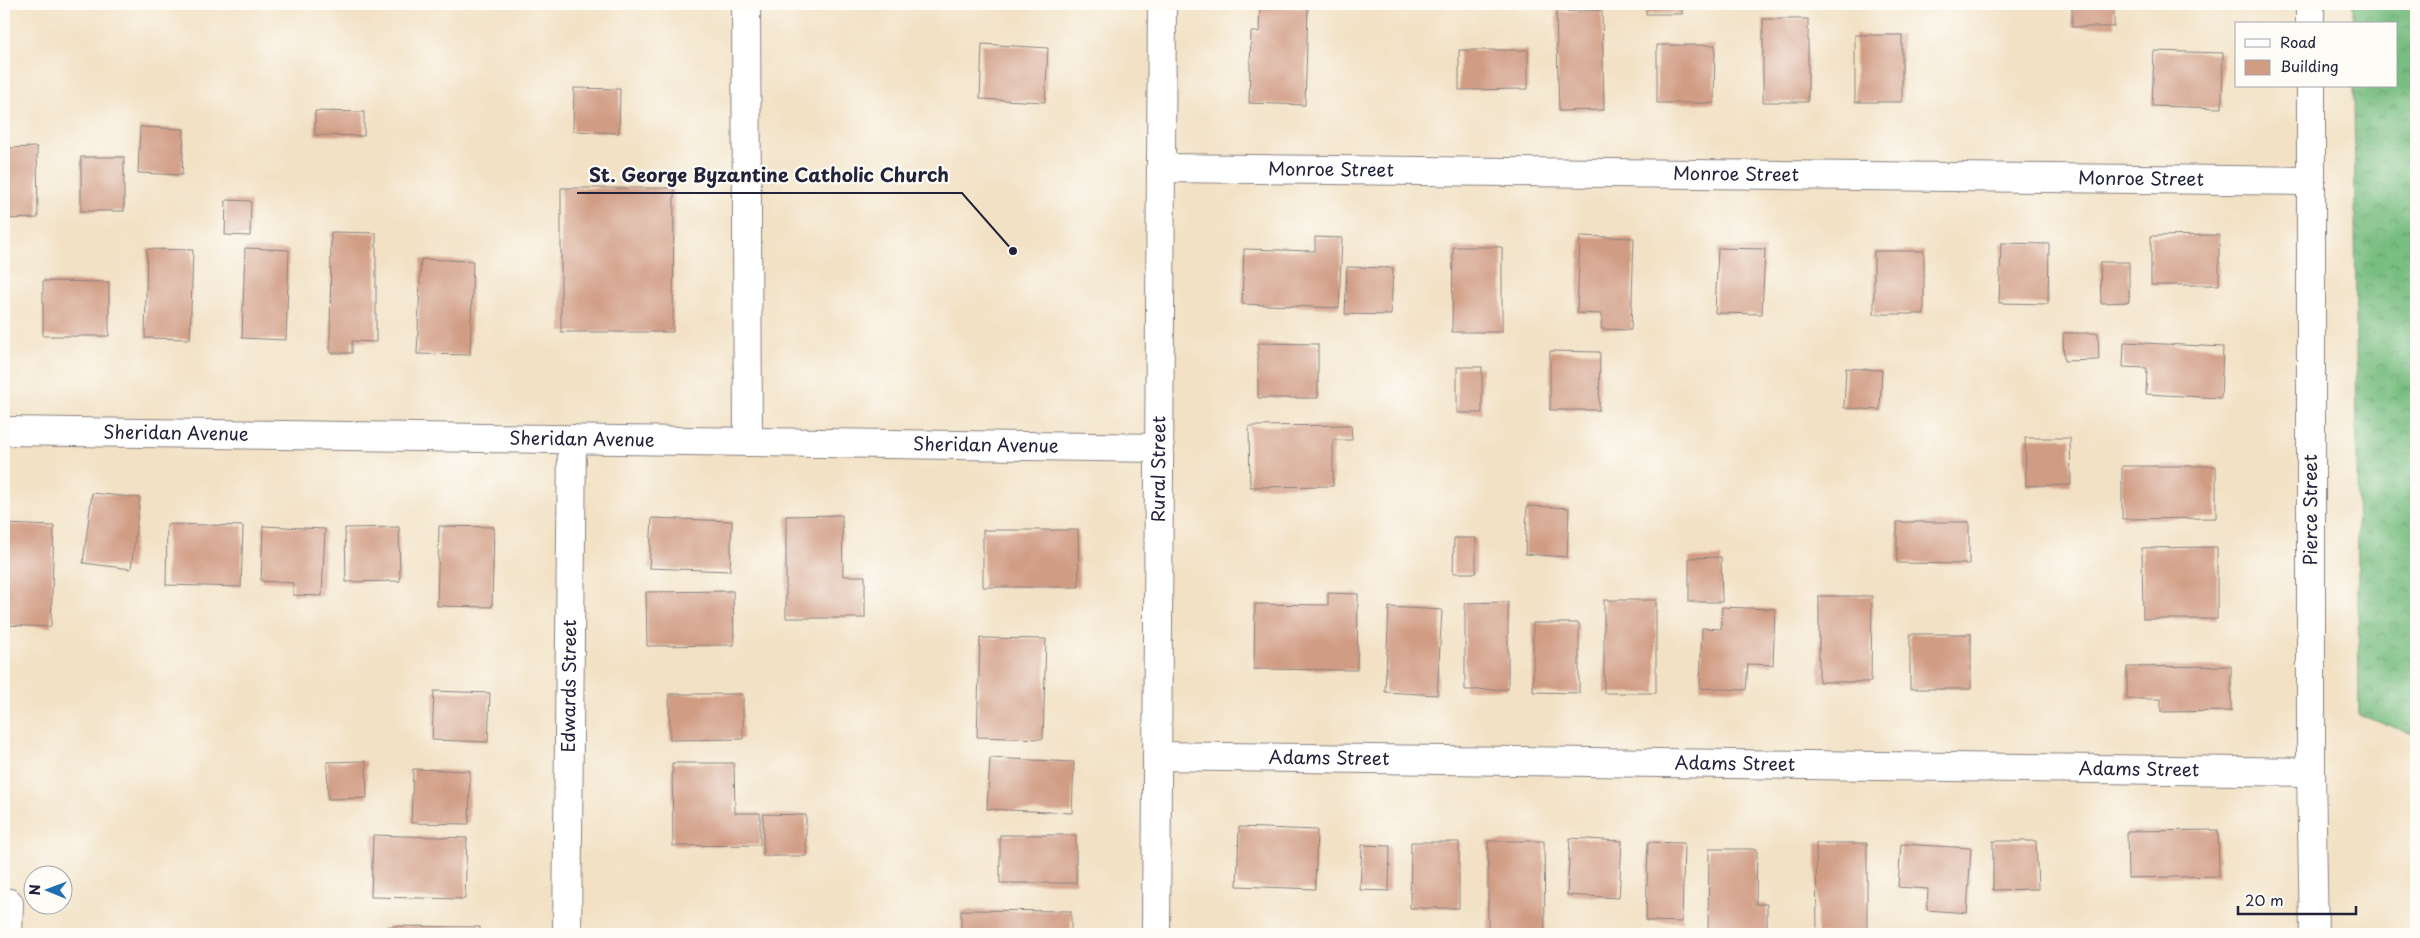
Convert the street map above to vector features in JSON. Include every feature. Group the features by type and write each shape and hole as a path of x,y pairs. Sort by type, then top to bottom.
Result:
{"street":[{"path":"746,4 748,442"},
{"name":"Rural Street","path":"1156,934 1162,4"},
{"path":"2310,4 2310,22"},
{"name":"Pierce Street","path":"2311,88 2311,772 2314,934"},
{"name":"Monroe Street","path":"1161,168 2311,181"},
{"name":"Sheridan Avenue","path":"4,431 1160,448"},
{"name":"Edwards Street","path":"567,934 572,439"},
{"name":"Adams Street","path":"1158,756 2311,772"},
{"path":"8,934 9,903"}],"green space":[{"path":"2353,4 2416,4 2416,735 2359,715 2354,88 2398,88 2398,22 2353,22"}],"building":[{"path":"1646,4 1682,4 1682,14 1646,14"},
{"path":"2072,4 2114,4 2114,27 2072,27"},
{"path":"1260,7 1308,8 1305,105 1249,103 1251,32 1259,32"},
{"path":"1602,10 1604,110 1559,111 1556,12"},
{"path":"1763,19 1808,19 1808,102 1763,102"},
{"path":"1855,35 1902,35 1902,102 1855,102"},
{"path":"982,44 1048,48 1045,102 980,99"},
{"path":"1657,45 1715,45 1714,103 1657,103"},
{"path":"1459,50 1528,50 1528,89 1459,90"},
{"path":"2154,51 2223,53 2222,108 2152,106"},
{"path":"574,88 620,89 619,133 573,131"},
{"path":"315,111 364,112 364,136 315,135"},
{"path":"140,127 184,129 182,175 138,173"},
{"path":"37,147 38,218 4,219 4,148"},
{"path":"81,157 124,157 124,211 81,211"},
{"path":"561,188 674,188 673,332 561,332"},
{"path":"226,200 251,201 250,236 225,235"},
{"path":"331,232 376,233 376,342 352,341 352,353 330,353"},
{"path":"2219,235 2219,285 2151,285 2151,236"},
{"path":"1580,236 1634,238 1631,330 1601,329 1602,314 1577,313"},
{"path":"1315,237 1342,238 1339,308 1242,304 1244,249 1315,251"},
{"path":"2001,243 2049,244 2048,304 1999,303"},
{"path":"1453,247 1502,247 1502,332 1452,332"},
{"path":"245,248 289,250 286,340 242,338"},
{"path":"1718,248 1765,249 1762,314 1715,313"},
{"path":"147,249 193,250 190,339 145,338"},
{"path":"1874,251 1924,251 1924,314 1874,314"},
{"path":"421,259 473,261 470,355 417,354"},
{"path":"2100,262 2129,262 2129,302 2101,303"},
{"path":"1347,267 1393,268 1391,315 1345,314"},
{"path":"43,281 109,282 109,336 43,336"},
{"path":"4,282 7,282 7,340 4,340"},
{"path":"2063,333 2098,333 2099,360 2064,361"},
{"path":"2124,342 2223,347 2221,398 2146,394 2147,368 2123,367"},
{"path":"1258,343 1318,344 1318,398 1258,398"},
{"path":"1550,351 1600,352 1599,410 1550,410"},
{"path":"1457,367 1482,367 1482,413 1457,413"},
{"path":"1846,368 1882,370 1880,410 1844,408"},
{"path":"1351,425 1352,440 1333,440 1333,486 1250,487 1249,426"},
{"path":"2025,438 2070,438 2071,485 2026,486"},
{"path":"2122,466 2216,466 2216,518 2122,519"},
{"path":"92,493 140,498 131,569 83,563"},
{"path":"1527,506 1569,508 1567,557 1525,554"},
{"path":"842,515 843,576 865,576 865,618 786,618 786,516"},
{"path":"652,518 732,521 730,571 649,568"},
{"path":"1897,522 1969,522 1969,564 1897,563"},
{"path":"4,524 54,526 51,627 4,625"},
{"path":"167,524 243,526 241,587 166,585"},
{"path":"263,526 325,529 322,596 293,595 293,583 261,581"},
{"path":"439,526 494,527 492,607 437,606"},
{"path":"399,527 400,581 346,582 345,528"},
{"path":"983,530 1078,530 1079,587 983,587"},
{"path":"1454,538 1476,538 1476,573 1453,573"},
{"path":"2217,547 2217,619 2143,619 2142,548"},
{"path":"1721,557 1722,602 1689,602 1689,558"},
{"path":"733,591 734,645 647,646 646,592"},
{"path":"1328,593 1358,594 1357,670 1254,669 1255,604 1328,605"},
{"path":"1819,596 1872,596 1871,682 1819,682"},
{"path":"1604,600 1656,600 1656,693 1604,693"},
{"path":"1508,602 1508,689 1465,690 1465,603"},
{"path":"1389,607 1442,610 1437,695 1385,692"},
{"path":"1722,607 1775,609 1773,665 1748,664 1746,690 1700,688 1702,628 1721,629"},
{"path":"1533,623 1579,623 1579,693 1533,692"},
{"path":"1910,634 1971,634 1971,689 1910,689"},
{"path":"980,638 1046,639 1043,739 977,737"},
{"path":"2231,666 2231,711 2161,712 2161,699 2127,699 2127,667"},
{"path":"434,691 490,693 488,742 432,740"},
{"path":"669,694 743,694 743,739 670,740"},
{"path":"990,758 1074,762 1072,813 987,809"},
{"path":"366,761 367,798 328,799 327,762"},
{"path":"672,763 734,763 735,813 760,813 760,845 673,846"},
{"path":"413,769 470,771 469,824 411,823"},
{"path":"763,814 806,815 806,856 763,856"},
{"path":"1239,827 1317,830 1315,889 1237,886"},
{"path":"2218,830 2219,876 2128,878 2127,831"},
{"path":"373,835 467,838 465,899 371,897"},
{"path":"1000,835 1076,835 1076,883 1000,883"},
{"path":"1570,838 1622,841 1619,898 1567,895"},
{"path":"1488,841 1544,841 1545,933 1488,933"},
{"path":"1993,841 2036,841 2038,889 1993,890"},
{"path":"1411,842 1459,842 1459,908 1410,908"},
{"path":"1648,842 1684,843 1682,922 1646,921"},
{"path":"1816,843 1867,843 1867,934 1817,934"},
{"path":"1901,844 1971,848 1967,913 1927,910 1928,889 1898,887"},
{"path":"1362,845 1390,846 1389,891 1360,890"},
{"path":"1709,849 1757,849 1756,904 1767,904 1767,934 1708,934"},
{"path":"961,910 1071,911 1071,934 961,934"},
{"path":"388,926 480,927 480,934 388,934"}],"place":[{"name":"St. George Byzantine Catholic Church","path":"1013,251"}]}
